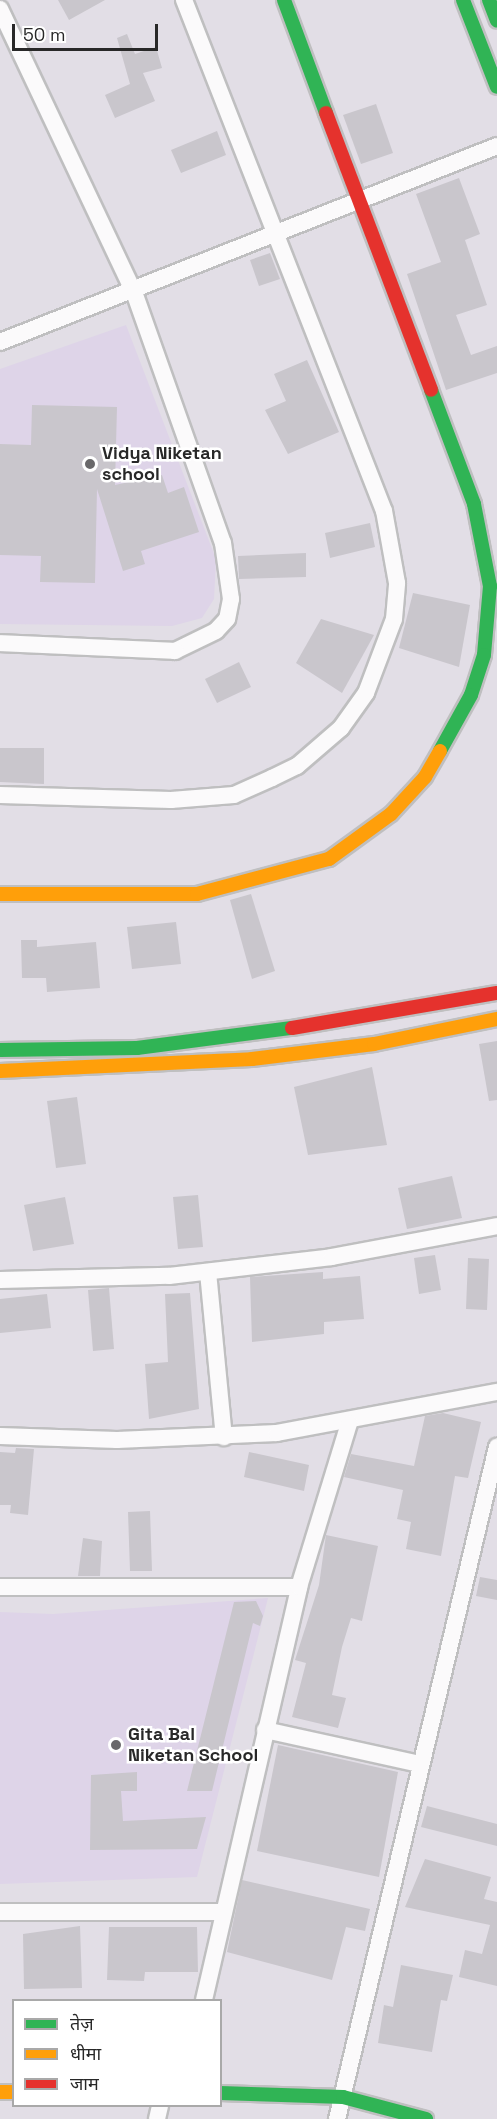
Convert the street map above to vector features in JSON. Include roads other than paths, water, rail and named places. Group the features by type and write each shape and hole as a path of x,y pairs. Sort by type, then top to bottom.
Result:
{"street":[{"path":"0,795 171,800 234,795 297,765 340,728 366,693 394,619 397,583 391,541 378,492 274,236 184,0"},
{"path":"0,894 157,898 276,877 329,859 398,807 425,777 460,717 489,628 486,549 361,200 284,0"},
{"path":"463,0 497,87"},
{"path":"489,0 497,21"},
{"path":"0,9 134,292 223,543 231,579 227,619 199,644 176,651 0,643"},
{"path":"0,342 134,292 497,146"},
{"path":"0,1050 137,1048 234,1038 497,993"},
{"path":"0,1071 252,1059 374,1044 497,1019"},
{"path":"0,1280 208,1272 332,1257 497,1226"},
{"path":"208,1272 224,1437"},
{"path":"0,1436 224,1437 349,1423 497,1392"},
{"path":"204,1999 299,1587 349,1423"},
{"path":"337,2119 497,1447"},
{"path":"0,1587 299,1587"},
{"path":"265,1730 420,1764"},
{"path":"0,1912 224,1912"},
{"path":"222,2093 343,2097 426,2119"}],"place":[{"name":"Vidya Niketan school","path":"90,464"},
{"name":"Gita Bal Niketan School","path":"116,1745"}]}
